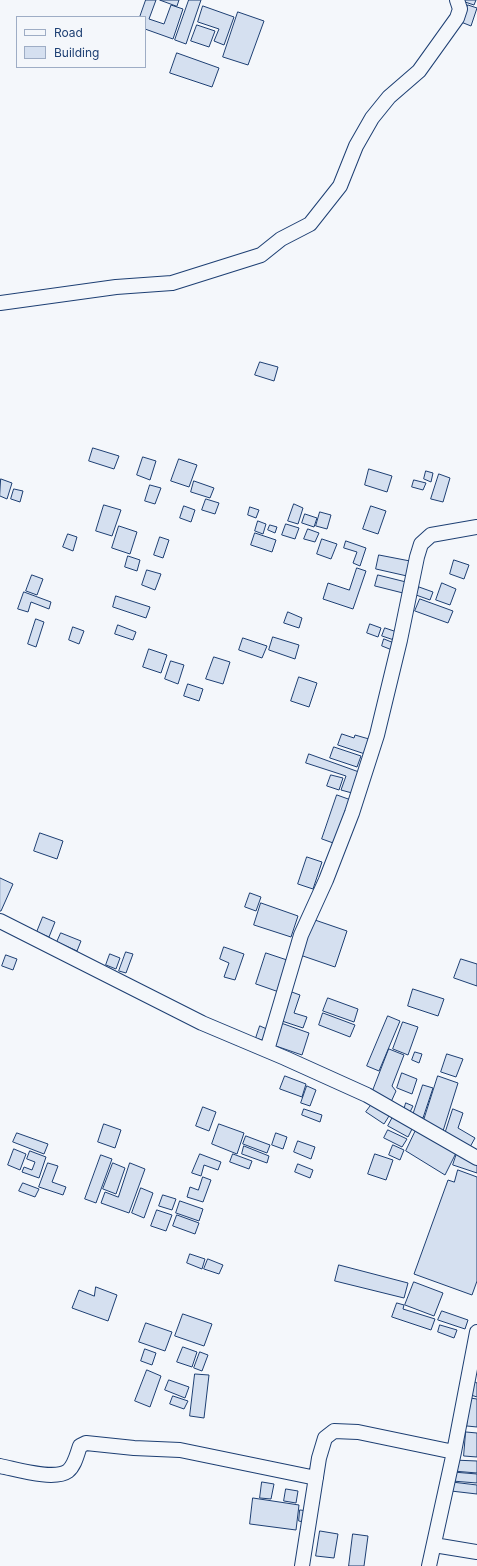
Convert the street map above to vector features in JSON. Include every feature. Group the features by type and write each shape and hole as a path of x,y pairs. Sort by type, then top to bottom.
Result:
{"street":[{"path":"0,303 116,287 172,283 261,255 281,239 310,224 340,186 356,146 372,118 389,97 419,71 457,18 460,9 457,0"},
{"path":"267,1050 301,935 326,880 349,820 377,735 400,640 416,557 421,544 431,535 477,527"},
{"path":"0,921 202,1023 267,1050 367,1095 477,1158"},
{"path":"429,1566 454,1452 477,1332"},
{"path":"302,1566 319,1458 325,1438 334,1431 358,1432 454,1452"},
{"path":"0,1466 46,1476 67,1472 74,1464 80,1446 86,1443 134,1448 180,1450 316,1478"},
{"path":"434,1545 477,1552"}],"building":[{"path":"146,0 156,0 149,19 164,24 171,5 183,9 173,39 146,29 146,16 140,16"},
{"path":"160,0 179,0 177,6"},
{"path":"189,0 201,0 186,44 175,40"},
{"path":"462,0 476,0 474,5"},
{"path":"468,5 477,8 471,26 461,22"},
{"path":"203,6 234,17 224,45 214,41 219,29 198,22"},
{"path":"238,12 264,21 248,65 223,57"},
{"path":"197,25 215,31 209,47 191,41"},
{"path":"177,53 219,68 212,87 170,73"},
{"path":"260,362 278,367 274,381 255,375"},
{"path":"93,448 119,456 114,469 89,461"},
{"path":"143,457 156,461 150,480 137,475"},
{"path":"179,459 197,465 189,487 171,481"},
{"path":"369,469 392,476 387,492 365,485"},
{"path":"426,471 433,473 431,482 424,479"},
{"path":"439,474 450,478 443,502 431,499"},
{"path":"1,479 12,483 7,499 0,496"},
{"path":"414,480 426,483 423,490 412,487"},
{"path":"194,481 214,488 210,498 191,492"},
{"path":"150,485 161,488 155,504 145,501"},
{"path":"14,489 23,491 20,502 11,499"},
{"path":"206,499 219,503 215,514 202,510"},
{"path":"294,504 303,508 298,524 288,521"},
{"path":"104,505 121,510 112,536 96,531"},
{"path":"184,506 195,510 191,522 180,518"},
{"path":"371,506 386,511 378,534 363,529"},
{"path":"250,507 259,510 256,518 248,515"},
{"path":"320,512 331,515 327,529 316,526"},
{"path":"305,514 317,518 314,527 302,523"},
{"path":"258,521 266,524 263,534 255,531"},
{"path":"286,524 299,528 295,539 282,535"},
{"path":"270,525 277,527 275,533 268,530"},
{"path":"119,526 137,532 130,554 112,548"},
{"path":"308,529 319,533 315,542 304,539"},
{"path":"255,533 276,540 272,552 251,545"},
{"path":"68,534 77,537 73,551 63,547"},
{"path":"160,537 169,540 163,558 154,555"},
{"path":"322,539 337,544 331,559 317,554"},
{"path":"346,541 366,548 360,566 353,563 357,552 344,548"},
{"path":"379,555 410,561 407,576 376,569"},
{"path":"128,556 140,560 137,571 125,567"},
{"path":"454,560 469,565 464,579 450,574"},
{"path":"357,568 366,571 353,609 323,599 328,583 349,590"},
{"path":"147,570 161,574 155,590 142,585"},
{"path":"32,575 43,579 37,595 26,591"},
{"path":"378,575 410,583 407,594 375,586"},
{"path":"442,583 456,589 450,605 436,600"},
{"path":"419,587 433,592 430,600 416,595"},
{"path":"24,592 51,602 49,609 31,602 28,612 18,609"},
{"path":"116,596 150,607 146,618 113,607"},
{"path":"420,599 453,611 448,623 415,611"},
{"path":"288,612 302,618 299,628 284,623"},
{"path":"36,619 44,622 36,647 28,644"},
{"path":"370,624 381,628 378,637 367,633"},
{"path":"118,625 136,632 133,640 115,634"},
{"path":"73,627 84,631 79,644 69,640"},
{"path":"385,628 397,632 394,640 382,636"},
{"path":"273,637 299,645 295,659 269,650"},
{"path":"243,638 267,646 262,658 239,650"},
{"path":"384,639 394,643 392,650 382,646"},
{"path":"149,649 167,655 161,673 143,667"},
{"path":"214,657 230,662 223,684 206,679"},
{"path":"171,661 184,665 178,684 165,679"},
{"path":"299,677 317,683 309,707 291,701"},
{"path":"188,684 203,689 199,701 184,696"},
{"path":"342,734 354,738 355,735 369,739 365,754 338,745"},
{"path":"334,747 361,756 357,767 330,758"},
{"path":"309,754 359,772 352,793 341,790 346,776 306,763"},
{"path":"331,775 343,778 339,790 327,786"},
{"path":"337,795 351,800 336,844 322,839"},
{"path":"40,833 63,841 57,859 34,851"},
{"path":"307,857 322,862 313,889 298,884"},
{"path":"0,878 13,884 1,911 0,911"},
{"path":"250,893 261,897 256,911 245,907"},
{"path":"261,903 298,916 291,937 254,925"},
{"path":"43,917 55,922 49,937 37,932"},
{"path":"312,919 347,931 335,967 300,955"},
{"path":"61,933 81,941 77,951 57,942"},
{"path":"224,947 244,954 235,980 224,977 229,963 220,959"},
{"path":"126,952 133,954 126,973 119,971"},
{"path":"266,953 290,961 279,992 256,984"},
{"path":"110,954 120,958 116,969 106,965"},
{"path":"6,955 17,959 13,970 2,966"},
{"path":"461,959 477,964 477,986 454,978"},
{"path":"413,989 444,999 438,1016 408,1006"},
{"path":"289,991 300,995 294,1013 307,1017 303,1028 279,1020"},
{"path":"328,998 358,1009 354,1022 323,1011"},
{"path":"323,1013 355,1025 350,1037 319,1025"},
{"path":"388,1016 400,1021 379,1071 367,1066"},
{"path":"403,1022 418,1027 408,1055 393,1049"},
{"path":"281,1023 309,1033 302,1055 273,1045"},
{"path":"260,1026 269,1030 265,1041 256,1038"},
{"path":"389,1049 404,1055 392,1086 396,1091 391,1102 372,1093"},
{"path":"415,1052 422,1054 419,1063 412,1060"},
{"path":"447,1054 463,1059 456,1077 441,1072"},
{"path":"402,1073 417,1079 412,1094 397,1088"},
{"path":"285,1076 306,1084 302,1097 280,1089"},
{"path":"438,1076 458,1083 443,1131 424,1120"},
{"path":"423,1085 433,1088 423,1118 413,1115"},
{"path":"307,1086 316,1090 310,1106 301,1103"},
{"path":"406,1103 413,1106 410,1112 404,1110"},
{"path":"372,1104 389,1116 384,1124 366,1112"},
{"path":"203,1107 216,1112 209,1131 196,1126"},
{"path":"304,1109 322,1115 320,1122 302,1115"},
{"path":"453,1109 463,1113 458,1128 475,1138 470,1147 445,1134"},
{"path":"394,1115 413,1127 408,1137 388,1126"},
{"path":"104,1124 121,1130 115,1148 98,1142"},
{"path":"219,1124 244,1133 237,1154 212,1144"},
{"path":"388,1130 407,1139 402,1147 384,1138"},
{"path":"416,1130 456,1153 445,1175 406,1151"},
{"path":"17,1133 48,1144 44,1154 13,1142"},
{"path":"276,1133 287,1137 283,1149 272,1145"},
{"path":"246,1136 270,1145 267,1153 243,1144"},
{"path":"298,1141 315,1147 311,1159 294,1152"},
{"path":"393,1145 404,1150 400,1160 389,1155"},
{"path":"244,1146 269,1156 267,1163 242,1154"},
{"path":"14,1149 26,1154 20,1170 8,1165"},
{"path":"30,1151 46,1157 39,1178 22,1172 24,1167 32,1170 35,1162 27,1159"},
{"path":"457,1153 477,1160 477,1173 453,1165"},
{"path":"200,1154 221,1162 218,1170 204,1165 201,1176 192,1173"},
{"path":"233,1154 252,1161 249,1169 230,1162"},
{"path":"375,1154 393,1160 386,1180 368,1174"},
{"path":"101,1155 112,1159 96,1203 85,1199"},
{"path":"48,1163 58,1166 52,1182 66,1187 63,1195 39,1187"},
{"path":"113,1163 125,1168 116,1194 103,1189"},
{"path":"130,1163 145,1169 129,1213 101,1203 105,1192 118,1197"},
{"path":"298,1164 313,1170 310,1178 295,1172"},
{"path":"458,1170 477,1177 477,1281 472,1295 414,1274 448,1180 454,1182"},
{"path":"203,1177 211,1180 203,1202 187,1197 190,1187 198,1190"},
{"path":"23,1183 39,1189 35,1197 19,1191"},
{"path":"141,1188 153,1193 144,1218 132,1213"},
{"path":"163,1195 176,1199 172,1210 159,1206"},
{"path":"180,1201 203,1209 199,1221 176,1213"},
{"path":"157,1210 172,1215 166,1231 151,1226"},
{"path":"177,1215 199,1223 195,1234 173,1226"},
{"path":"190,1254 205,1259 202,1269 187,1263"},
{"path":"208,1259 223,1265 219,1274 204,1269"},
{"path":"339,1265 408,1283 404,1298 335,1281"},
{"path":"414,1282 443,1293 434,1316 405,1305"},
{"path":"96,1287 117,1295 108,1321 72,1308 79,1290 94,1296"},
{"path":"397,1303 404,1305 403,1309 435,1319 431,1330 392,1317"},
{"path":"442,1311 468,1320 465,1329 438,1320"},
{"path":"183,1314 212,1324 204,1346 175,1336"},
{"path":"146,1323 172,1332 165,1351 139,1342"},
{"path":"440,1325 457,1330 454,1338 438,1332"},
{"path":"183,1347 197,1352 192,1367 177,1362"},
{"path":"145,1349 156,1353 152,1365 141,1361"},
{"path":"200,1352 208,1355 202,1371 194,1368"},
{"path":"147,1370 161,1376 150,1407 135,1401"},
{"path":"195,1374 209,1375 204,1418 190,1416"},
{"path":"169,1380 189,1387 185,1398 165,1390"},
{"path":"475,1382 477,1383 477,1397 471,1395"},
{"path":"173,1396 188,1401 184,1409 170,1404"},
{"path":"470,1398 477,1399 477,1427 467,1426"},
{"path":"466,1432 477,1433 477,1457 464,1456"},
{"path":"453,1460 477,1461 477,1473 453,1471"},
{"path":"453,1472 477,1474 477,1483 452,1481"},
{"path":"262,1482 274,1484 271,1499 260,1498"},
{"path":"452,1482 477,1485 477,1494 451,1491"},
{"path":"286,1489 298,1491 296,1503 284,1501"},
{"path":"253,1498 299,1505 296,1530 250,1524"},
{"path":"300,1510 308,1511 307,1523 299,1521"},
{"path":"320,1531 338,1534 334,1558 316,1556"},
{"path":"353,1534 368,1536 364,1566 349,1566"}]}
